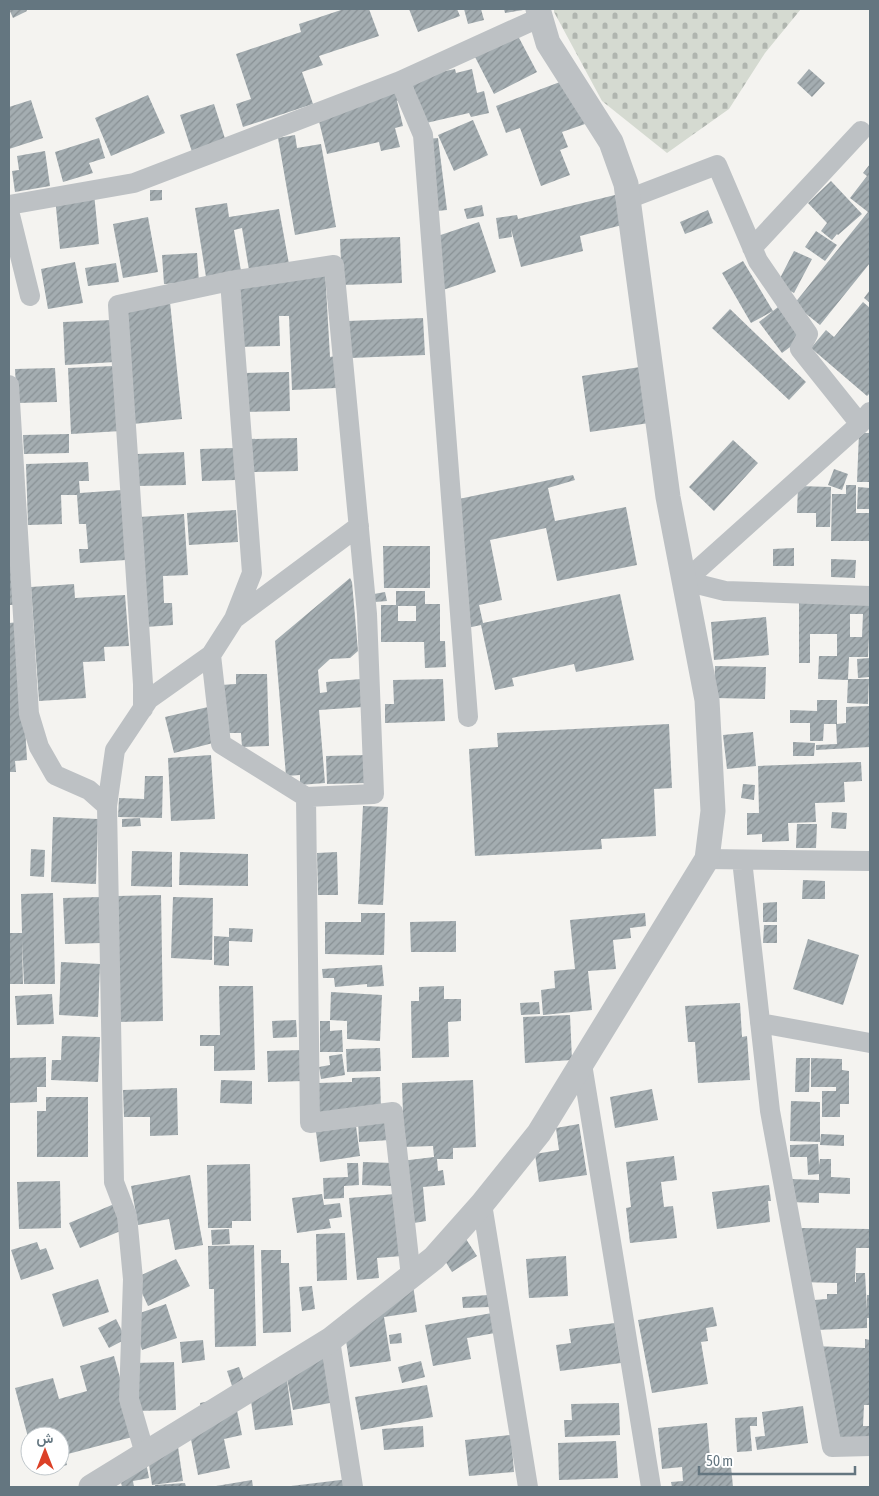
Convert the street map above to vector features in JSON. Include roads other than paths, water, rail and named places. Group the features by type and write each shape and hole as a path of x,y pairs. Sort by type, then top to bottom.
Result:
{"street":[{"path":"9,205 134,183 400,81 540,13 548,44 612,142 626,184 668,497 707,700 713,810 707,859 539,1133 482,1204 434,1258 330,1340 91,1487"},
{"path":"400,81 422,135 468,717"},
{"path":"752,248 861,131"},
{"path":"628,199 717,165 758,261 808,334 800,349 865,418 685,581"},
{"path":"9,211 30,296"},
{"path":"143,709 143,684 118,305 230,281 334,265 367,614 374,794 306,797 221,744 211,655"},
{"path":"145,1454 129,1399 133,1279 128,1216 114,1182 107,806 115,750 149,699 211,655 234,619 252,573 230,281"},
{"path":"9,385 29,714 39,747 55,775 89,790 107,806"},
{"path":"234,619 359,526"},
{"path":"685,581 725,591 870,596"},
{"path":"306,797 310,1123 394,1112 411,1276"},
{"path":"707,859 870,861"},
{"path":"742,860 770,1111 832,1447 870,1446"},
{"path":"760,1023 870,1043"},
{"path":"582,1064 651,1487"},
{"path":"482,1204 528,1487"},
{"path":"330,1340 353,1487"}]}
